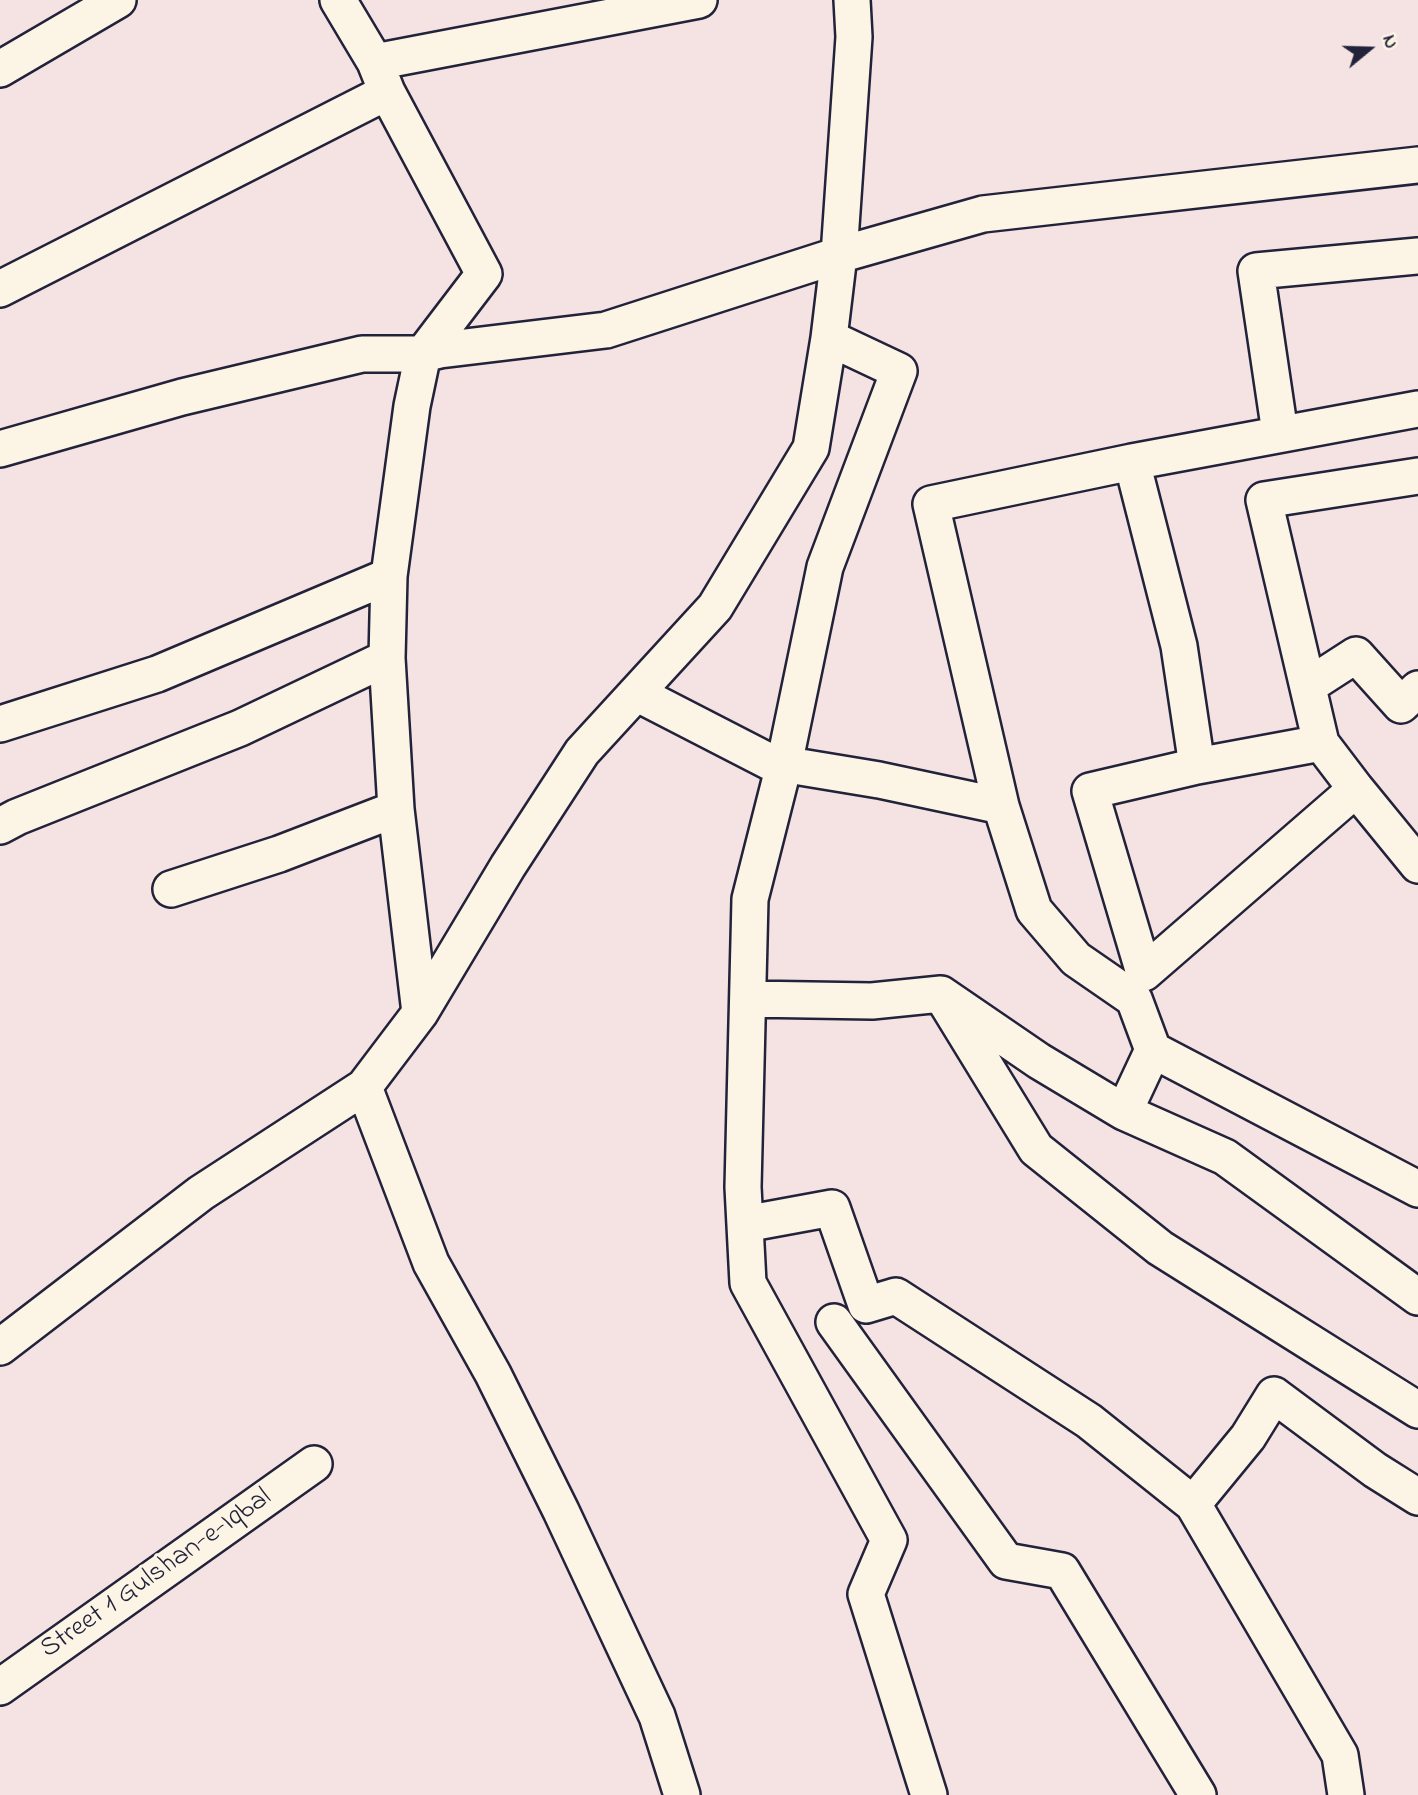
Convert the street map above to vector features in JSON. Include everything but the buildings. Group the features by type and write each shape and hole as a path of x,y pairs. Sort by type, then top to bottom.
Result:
{"street":[{"path":"0,69 118,0"},
{"path":"338,0 484,274 423,354 412,406 389,576 387,658 396,809 420,1013"},
{"path":"0,289 381,77 699,0"},
{"path":"0,1348 201,1193 364,1087 420,1013 582,752 715,607 811,448 839,255 854,37 852,0"},
{"path":"0,449 182,397 362,355 423,354 606,330 839,255 983,215 1418,165"},
{"path":"1280,433 1256,271 1418,256"},
{"path":"829,338 899,371 825,567 784,765 750,899 743,1186 748,1283 889,1540 866,1594 929,1795"},
{"path":"1418,409 1280,433 930,504 1002,806 1034,910 1076,959 1134,999 1153,1050 1418,1189"},
{"path":"1132,462 1179,646 1196,766"},
{"path":"1418,476 1265,500 1321,743 1418,865"},
{"path":"0,724 157,674 389,576"},
{"path":"1308,686 1356,655 1401,705 1418,689"},
{"path":"0,825 240,728 387,658"},
{"path":"636,693 770,762 879,780 1002,806"},
{"path":"1321,743 1196,766 1090,791 1144,973 1356,789"},
{"path":"171,889 279,854 396,809"},
{"path":"748,999 872,1001 940,994 1039,1061 1125,1112 1225,1157 1418,1297"},
{"path":"940,994 1036,1149 1160,1248 1418,1410"},
{"path":"1125,1112 1153,1050"},
{"path":"364,1087 431,1263 493,1374 561,1511 657,1716 682,1795"},
{"path":"745,1224 832,1208 866,1305 895,1296 1089,1422 1193,1504 1340,1755 1346,1795"},
{"path":"834,1321 1006,1561 1062,1571 1198,1795"},
{"path":"1193,1504 1248,1437 1274,1395 1375,1470 1418,1497"},
{"name":"Street 1 Gulshan-e-Iqbal","path":"0,1687 314,1464"}]}
